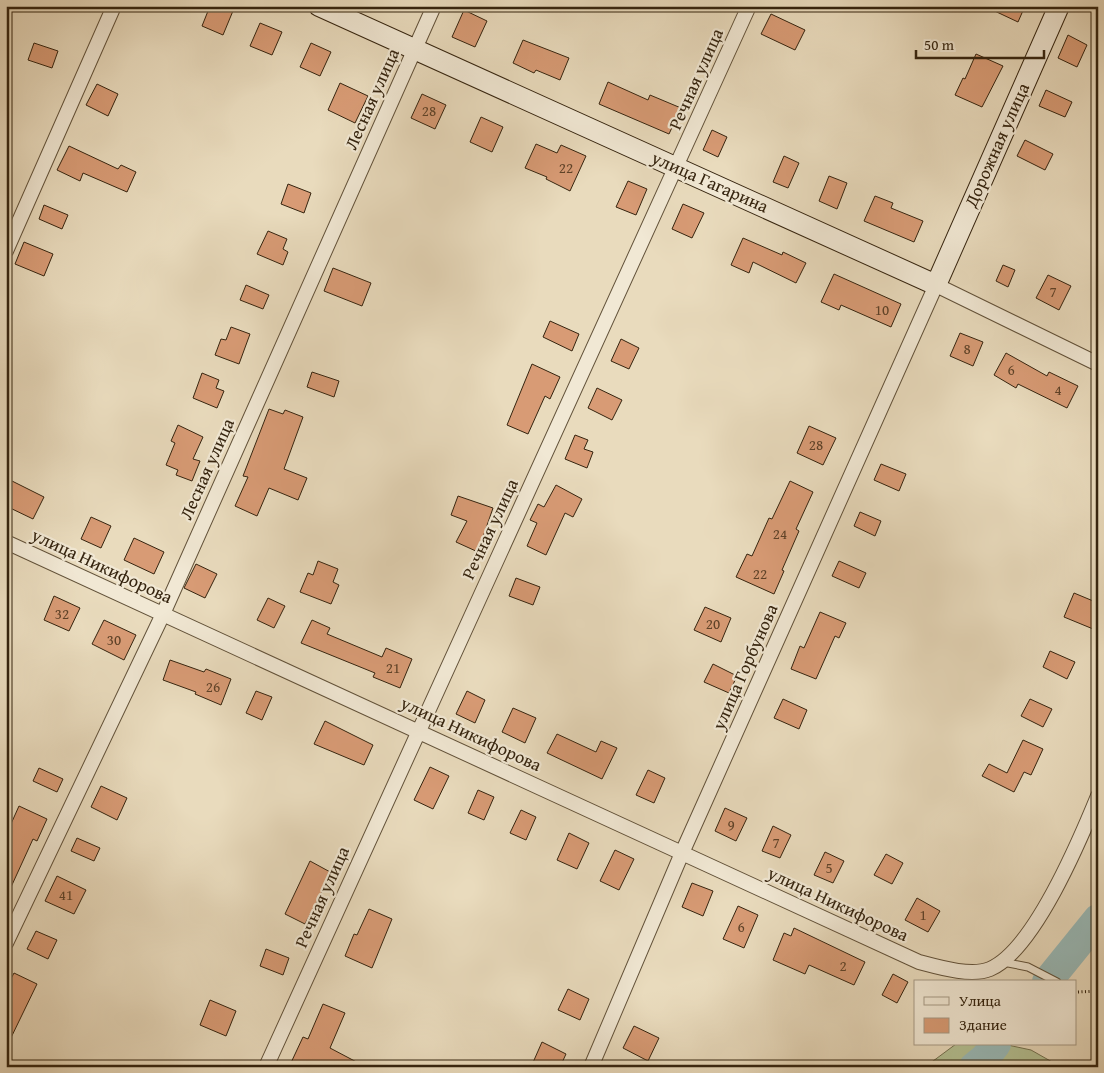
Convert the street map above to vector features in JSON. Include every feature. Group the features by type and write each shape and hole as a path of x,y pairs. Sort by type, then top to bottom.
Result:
{"main road":[{"name":"улица Гагарина","path":"320,6 936,285"},
{"name":"Дорожная улица","path":"936,285 1059,6"}],"street":[{"path":"6,250 114,6"},
{"name":"Лесная улица","path":"6,943 163,614 434,6"},
{"name":"Речная улица","path":"266,1067 418,730 750,6"},
{"name":"улица Гагарина","path":"936,285 1098,364"},
{"name":"улица Горбунова","path":"591,1067 682,853 936,285"},
{"name":"улица Никифорова","path":"6,542 919,962 942,968 973,972 990,969 1003,962"},
{"path":"1003,962 1034,926 1048,902 1080,839 1098,796"}],"lane":[{"path":"1003,962 1018,963 1054,980"}],"path":[{"path":"1078,992 1098,991"}],"green space":[{"path":"953,1046 1012,1046 1031,1050 1061,1067 925,1067"}],"building":[{"path":"210,6 235,6 223,35 202,26"},
{"path":"984,6 1025,6 1018,22"},
{"path":"464,10 487,21 475,47 452,37"},
{"path":"771,14 805,30 795,50 761,34"},
{"path":"260,23 282,32 272,55 250,46"},
{"path":"1068,35 1087,45 1077,67 1058,58"},
{"path":"523,40 569,58 560,80 536,70 534,73 513,63"},
{"path":"34,43 58,51 52,68 28,60"},
{"path":"311,43 331,52 320,76 300,67"},
{"path":"976,54 1003,66 982,107 955,95 963,78 965,79"},
{"path":"608,82 648,100 650,95 681,108 669,134 599,104"},
{"path":"340,83 368,96 355,123 328,110"},
{"path":"97,84 118,94 108,116 86,105"},
{"path":"1046,90 1072,102 1065,117 1039,106"},
{"path":"422,94 446,105 435,129 411,118"},
{"path":"481,117 503,127 492,152 470,142"},
{"path":"712,130 727,137 718,157 703,150"},
{"path":"1025,140 1053,154 1045,170 1017,156"},
{"path":"536,144 557,153 561,145 586,156 570,191 546,179 547,177 525,168"},
{"path":"69,146 118,169 121,165 136,172 127,192 83,173 80,181 57,170"},
{"path":"784,156 799,163 788,188 773,182"},
{"path":"829,176 847,183 837,209 819,201"},
{"path":"628,181 647,189 636,215 616,207"},
{"path":"288,184 311,193 304,213 281,204"},
{"path":"875,196 893,203 891,208 923,221 914,242 864,221"},
{"path":"683,204 704,213 692,238 672,229"},
{"path":"44,205 68,215 62,229 39,219"},
{"path":"268,231 287,239 283,249 288,252 283,265 257,254"},
{"path":"743,238 782,255 783,252 806,263 796,283 753,262 749,273 731,265"},
{"path":"24,242 53,254 44,276 15,264"},
{"path":"1003,265 1015,270 1008,287 996,281"},
{"path":"333,268 371,283 362,306 324,291"},
{"path":"834,274 901,304 891,327 841,305 839,310 821,302"},
{"path":"1048,275 1071,286 1059,310 1036,298"},
{"path":"246,285 269,295 263,309 240,300"},
{"path":"550,321 579,334 572,351 543,337"},
{"path":"231,327 250,334 239,364 215,355 221,339 226,340"},
{"path":"960,333 983,342 973,366 950,356"},
{"path":"621,339 639,348 629,369 611,361"},
{"path":"1006,353 1047,376 1049,372 1078,386 1067,408 1018,384 1016,388 994,375"},
{"path":"532,364 560,377 550,399 545,396 528,434 507,425"},
{"path":"312,372 339,381 334,397 307,387"},
{"path":"202,373 219,380 216,388 224,391 217,408 193,398"},
{"path":"597,388 622,400 612,420 588,408"},
{"path":"269,409 283,414 285,410 303,417 284,469 307,478 298,500 269,488 257,516 235,506 248,477 243,476"},
{"path":"178,425 203,437 193,459 200,461 192,481 176,475 178,470 166,465 175,443 171,441"},
{"path":"809,426 836,438 823,465 797,453"},
{"path":"575,435 588,440 584,449 593,452 587,468 565,459"},
{"path":"881,464 906,474 899,491 874,480"},
{"path":"6,478 44,497 33,519 6,506"},
{"path":"790,481 813,492 796,529 799,531 774,594 736,577 747,554 752,556 769,518 772,519"},
{"path":"556,485 582,499 573,517 565,513 546,555 527,546 537,523 530,520 538,504 544,507"},
{"path":"458,496 493,508 483,537 485,538 478,552 456,542 467,521 451,515"},
{"path":"860,512 881,521 875,536 854,526"},
{"path":"91,517 111,526 101,548 81,539"},
{"path":"134,538 164,552 154,574 124,560"},
{"path":"318,561 338,569 333,582 339,585 331,604 300,592 308,573 313,575"},
{"path":"839,561 866,573 859,588 832,576"},
{"path":"196,564 217,574 205,598 184,588"},
{"path":"516,578 540,587 533,605 509,596"},
{"path":"1074,593 1098,603 1098,631 1064,617"},
{"path":"54,596 80,608 69,631 44,620"},
{"path":"268,598 285,606 274,628 257,620"},
{"path":"705,607 731,618 721,642 694,630"},
{"path":"820,612 846,623 839,638 835,636 816,679 791,669 800,646 804,648"},
{"path":"104,620 136,635 124,660 92,644"},
{"path":"312,620 330,628 327,634 382,657 386,648 412,659 400,688 373,677 375,673 301,643"},
{"path":"1050,651 1075,662 1067,679 1043,667"},
{"path":"170,660 204,672 206,669 231,679 221,705 195,694 196,692 163,680"},
{"path":"713,664 737,676 729,693 704,682"},
{"path":"256,691 272,697 262,720 246,713"},
{"path":"467,691 485,700 475,723 456,714"},
{"path":"783,699 807,710 799,729 774,718"},
{"path":"1030,699 1052,709 1043,727 1021,716"},
{"path":"513,708 536,718 525,743 502,732"},
{"path":"325,721 373,745 364,765 314,744"},
{"path":"557,734 596,752 601,741 617,748 602,779 547,753"},
{"path":"1023,740 1043,749 1031,775 1024,772 1014,792 982,776 989,764 1007,773"},
{"path":"430,767 449,776 433,809 414,800"},
{"path":"39,768 63,779 57,792 33,781"},
{"path":"648,770 665,778 654,803 636,795"},
{"path":"101,786 127,798 117,820 91,807"},
{"path":"478,790 494,797 484,820 468,813"},
{"path":"19,806 47,819 37,841 33,839 6,898 6,835"},
{"path":"725,808 747,818 736,841 715,831"},
{"path":"521,810 536,817 526,840 510,833"},
{"path":"773,826 791,835 780,858 762,851"},
{"path":"569,833 589,843 577,869 557,860"},
{"path":"77,838 100,848 94,861 71,851"},
{"path":"615,850 634,859 619,890 600,881"},
{"path":"825,852 844,861 833,883 814,875"},
{"path":"886,854 903,863 892,884 874,875"},
{"path":"310,861 332,873 305,924 285,914"},
{"path":"57,876 86,890 74,914 45,901"},
{"path":"692,883 713,891 703,916 682,907"},
{"path":"917,898 940,911 928,932 905,920"},
{"path":"738,906 758,915 744,948 723,939"},
{"path":"369,909 392,919 372,968 345,956 354,934 357,935"},
{"path":"794,928 865,962 854,985 809,965 805,974 773,960 784,933 791,936"},
{"path":"36,931 57,940 48,959 27,949"},
{"path":"266,949 289,958 283,975 260,966"},
{"path":"14,973 37,984 6,1048 6,988"},
{"path":"893,974 908,982 897,1003 882,995"},
{"path":"568,989 589,999 580,1020 558,1010"},
{"path":"210,1000 236,1011 226,1036 200,1025"},
{"path":"323,1004 345,1013 330,1048 366,1067 289,1067 303,1037 308,1039"},
{"path":"634,1026 659,1038 648,1061 623,1048"},
{"path":"542,1042 566,1054 560,1067 531,1067"}],"waterway":[{"path":"1049,980 1098,919"},
{"path":"974,1067 985,1058 994,1046"}]}
